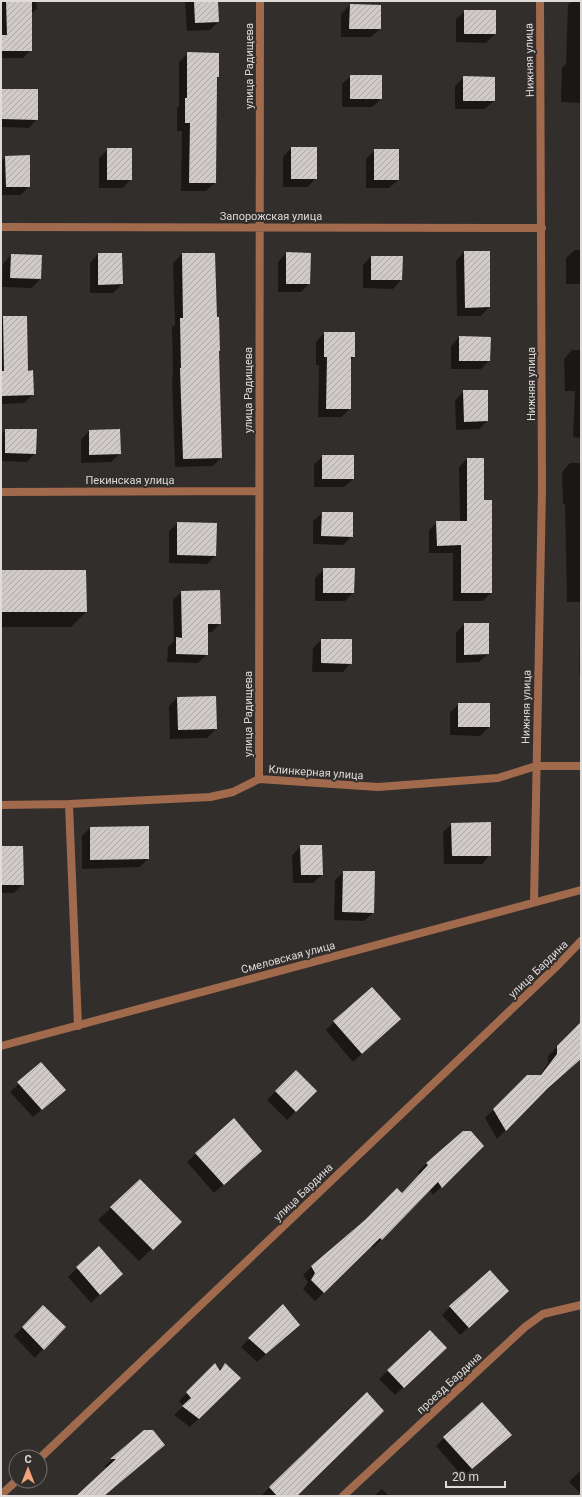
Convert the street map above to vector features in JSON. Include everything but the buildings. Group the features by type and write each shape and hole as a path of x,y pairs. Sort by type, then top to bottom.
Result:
{"street":[{"name":"улица Радищева","path":"259,779 260,1"},
{"name":"Нижняя улица","path":"534,902 542,489 540,1"},
{"name":"Запорожская улица","path":"1,227 542,228"},
{"name":"Пекинская улица","path":"1,492 259,491"},
{"name":"Клинкерная улица","path":"1,805 69,804 210,797 232,792 259,779 378,787 498,778 536,766 581,766"},
{"path":"69,804 78,1026"},
{"name":"Смеловская улица","path":"1,1046 581,890"},
{"name":"улица Бардина","path":"48,1450 554,969 581,941"},
{"name":"проезд Бардина","path":"343,1496 525,1327 543,1314 581,1305"}]}
